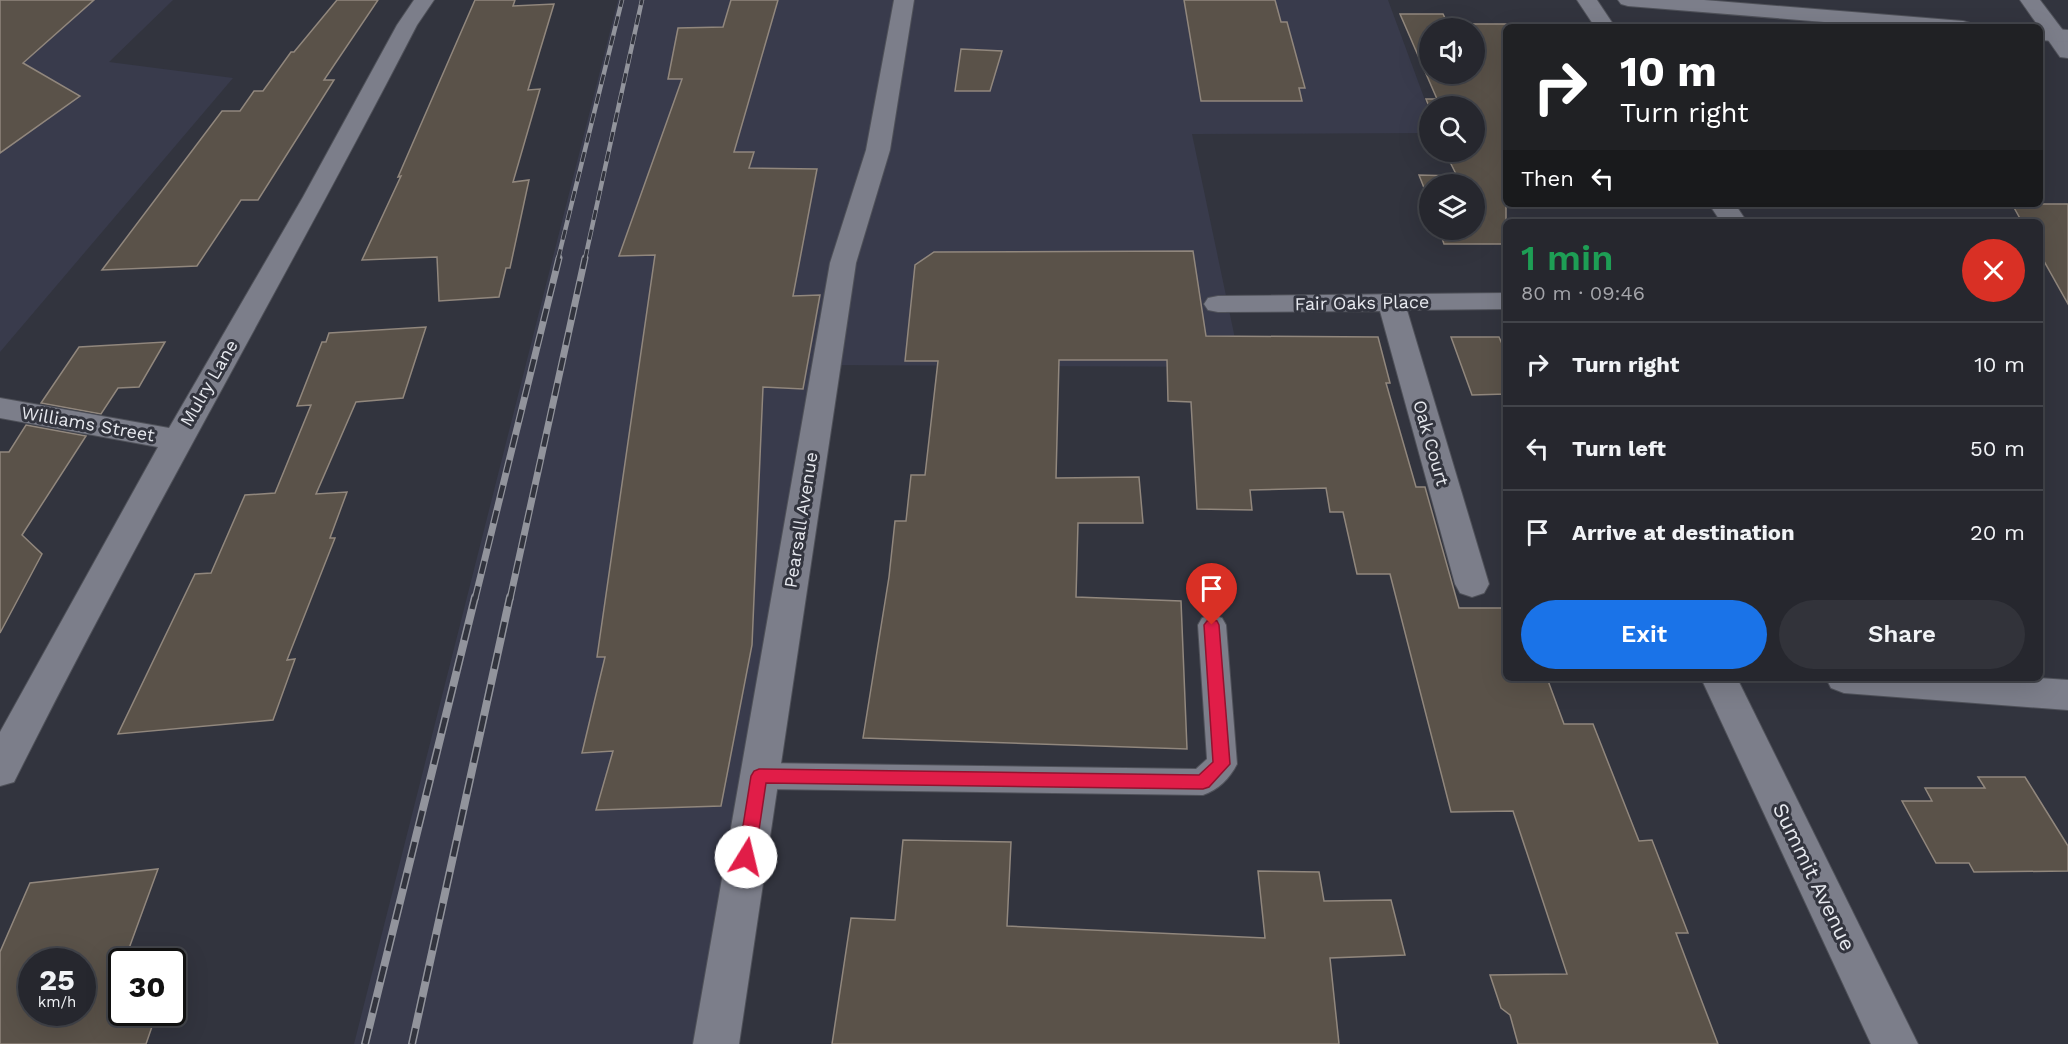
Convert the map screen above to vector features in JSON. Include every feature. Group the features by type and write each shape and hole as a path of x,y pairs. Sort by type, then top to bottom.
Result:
{"street":[{"name":"Mulry Lane","path":"0,770 58,654 303,219 406,25 423,0"},
{"name":"Pearsall Avenue","path":"716,1044 843,263 878,150 904,0"},
{"path":"1587,0 1603,24"},
{"path":"1628,0 1927,24"},
{"path":"2030,0 2058,39"},
{"name":"Fair Oaks Place","path":"1218,304 1503,301"},
{"name":"Oak Court","path":"1391,302 1472,584"},
{"name":"Williams Street","path":"0,408 177,440"},
{"path":"1900,681 2049,689"},
{"name":"Summit Avenue","path":"1726,694 1895,1044"}],"lane":[{"path":"759,776 1203,782 1222,764 1212,625"}],"shaded area":[{"path":"0,0 173,0 109,62 233,78 0,352"},
{"path":"618,0 1388,0 1423,96 1419,96 1419,133 1192,134 1241,367 826,365 716,1044 354,1044"}],"building":[{"path":"0,0 94,0 23,63 80,96 0,153"},
{"path":"337,0 378,0 324,80 334,80 258,200 241,200 197,266 102,270 222,111 240,111 254,91 263,91 291,52 294,52"},
{"path":"475,0 515,0 513,6 554,4 528,90 540,89 513,182 529,180 510,268 506,268 499,297 439,301 437,257 362,260 401,176 398,177"},
{"path":"731,0 778,0 734,152 754,152 749,168 817,169 793,296 820,295 803,389 763,387 752,645 721,806 596,810 613,751 582,753 605,657 597,657 655,255 619,256 682,79 668,79 678,28 723,27"},
{"path":"1184,0 1275,0 1281,22 1287,22 1305,88 1299,88 1302,101 1201,101"},
{"path":"1400,14 1443,14 1445,18 1419,18 1419,58"},
{"path":"1485,24 1503,24 1503,207 1506,207 1506,219 1503,219 1503,244 1444,244 1443,240 1485,240 1485,174 1456,174 1450,162 1485,162 1485,96 1436,96 1430,84 1485,84"},
{"path":"961,49 1002,51 990,91 955,91"},
{"path":"2068,204 2068,304 2043,259 2043,219 2020,219 2014,207"},
{"path":"1193,251 1206,336 1378,337 1390,383 1386,383 1416,487 1425,487 1459,608 1503,608 1503,681 1548,681 1564,724 1593,724 1639,841 1652,840 1688,933 1676,933 1718,1044 1518,1044 1510,1015 1501,1008 1490,975 1567,974 1513,811 1451,812 1390,574 1357,574 1343,512 1330,512 1326,488 1250,490 1252,510 1197,509 1191,402 1168,401 1167,360 1059,360 1056,478 1139,477 1143,523 1078,523 1076,597 1181,601 1187,749 863,738 889,577 895,521 906,521 911,475 925,475 938,361 905,361 915,265 934,252"},
{"path":"426,327 403,398 356,402 316,494 347,492 330,538 335,538 287,660 295,659 273,720 118,734 195,574 211,573 245,495 275,493 311,405 297,406 322,342 326,342 329,333"},
{"path":"1451,337 1499,337 1503,346 1503,394 1472,395"},
{"path":"165,342 139,387 118,388 101,414 41,403 79,347"},
{"path":"26,425 86,436 22,535 42,554 0,633 0,452 9,452"},
{"path":"1978,777 2025,777 2068,846 2068,871 1974,872 1969,863 1936,863 1902,801 1932,801 1925,788 1985,788"},
{"path":"903,840 1011,842 1007,926 1265,938 1258,871 1319,872 1324,901 1391,900 1405,955 1330,958 1339,1044 832,1044 851,918 895,920"},
{"path":"158,869 129,948 108,948 108,1026 152,1026 146,1044 0,1044 0,952 30,883"}],"railway":[{"path":"558,259 622,0"},
{"path":"585,259 642,0"},
{"path":"475,599 559,258"},
{"path":"510,599 585,258"},
{"path":"365,1044 475,597"},
{"path":"412,1044 510,597"}],"route":[{"path":"746,857 759,776 1203,782 1222,764 1212,625"}]}
